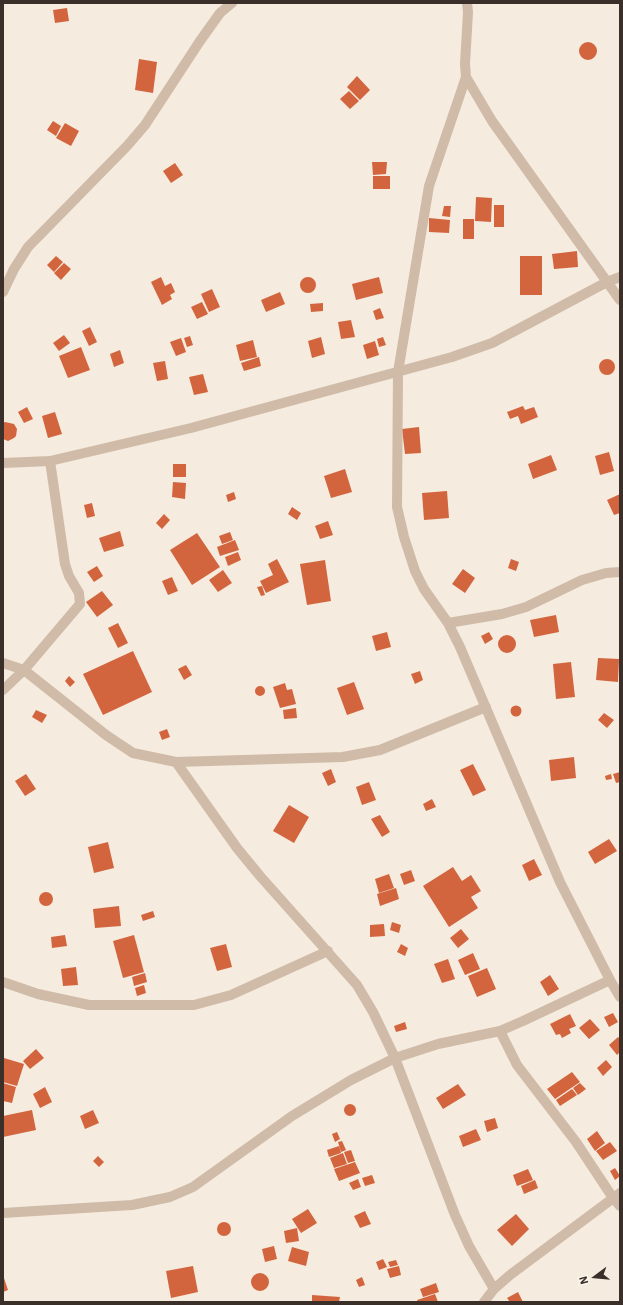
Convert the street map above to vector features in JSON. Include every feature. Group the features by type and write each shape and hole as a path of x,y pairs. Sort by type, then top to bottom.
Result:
{"street":[{"path":"3,292 14,269 28,247 127,146 145,125 212,24 220,13 232,3"},
{"path":"468,3 464,64 466,77 492,121 620,300"},
{"path":"466,77 429,186 398,372 398,507 404,537 424,589 448,623 460,647 560,882 620,997"},
{"path":"3,463 50,461 191,428 452,357 492,343 607,282 620,277"},
{"path":"3,690 24,670 80,604 79,594 69,576 65,564 50,461"},
{"path":"448,623 502,614 526,607 582,580 606,573 620,572"},
{"path":"3,663 24,670 106,735 133,753 176,762 343,757 380,750 486,707"},
{"path":"176,762 260,876 358,985 395,1058 469,1246 494,1289"},
{"path":"3,982 38,994 89,1005 194,1005 231,995 328,951"},
{"path":"3,1213 132,1206 170,1196 193,1187 292,1116 351,1080 395,1058 438,1044 500,1030 523,1022 610,980"},
{"path":"484,1302 494,1289 510,1275 618,1199 517,1065 500,1030"}],"building":[{"path":"67,8 69,21 55,23 53,10"},
{"path":"588,42 594,45 597,51 594,57 588,60 582,57 579,51 582,45"},
{"path":"139,59 157,62 153,93 135,90"},
{"path":"357,76 370,90 360,100 347,87"},
{"path":"349,91 359,101 350,109 340,99"},
{"path":"53,121 61,126 56,136 47,130"},
{"path":"65,123 79,131 71,146 56,138"},
{"path":"372,162 387,162 386,174 373,175"},
{"path":"175,163 183,175 171,183 163,171"},
{"path":"373,176 390,176 390,189 373,189"},
{"path":"476,197 492,198 491,222 475,221"},
{"path":"494,205 504,205 504,227 494,227"},
{"path":"444,206 451,206 450,217 442,216"},
{"path":"429,218 450,220 449,233 429,232"},
{"path":"463,219 474,219 474,239 463,239"},
{"path":"577,251 578,267 554,269 552,254"},
{"path":"56,256 63,262 54,272 47,265"},
{"path":"520,256 542,256 542,295 520,295"},
{"path":"64,263 71,269 61,280 54,273"},
{"path":"161,277 165,286 171,283 175,292 170,295 172,299 162,305 151,282"},
{"path":"308,277 315,282 316,285 311,292 308,293 301,288 300,285 305,278"},
{"path":"379,277 383,293 356,300 352,284"},
{"path":"212,289 220,307 209,312 201,294"},
{"path":"280,292 285,304 266,312 261,300"},
{"path":"202,302 208,314 197,319 191,307"},
{"path":"323,303 323,311 311,312 310,304"},
{"path":"380,308 384,318 376,320 373,311"},
{"path":"351,320 355,337 341,339 338,322"},
{"path":"90,327 97,342 89,346 82,331"},
{"path":"64,335 70,343 59,351 53,343"},
{"path":"190,336 193,345 187,347 184,338"},
{"path":"321,337 325,354 312,358 308,341"},
{"path":"383,337 386,345 379,347 377,339"},
{"path":"181,338 186,352 176,356 170,342"},
{"path":"253,340 257,357 240,361 236,345"},
{"path":"375,341 379,355 367,359 363,345"},
{"path":"81,347 90,370 68,378 59,356"},
{"path":"120,350 124,363 114,367 110,354"},
{"path":"259,357 261,366 244,371 241,363"},
{"path":"604,359 610,359 615,364 613,373 610,375 604,375 599,370 599,364"},
{"path":"165,361 168,379 157,381 153,363"},
{"path":"203,374 208,392 194,395 189,377"},
{"path":"523,406 525,410 534,407 538,417 521,424 518,416 510,419 507,412"},
{"path":"27,407 33,419 24,423 18,412"},
{"path":"55,412 62,434 48,438 42,416"},
{"path":"3,423 14,424 17,429 16,436 8,441 3,439"},
{"path":"419,427 421,453 405,454 402,429"},
{"path":"609,452 614,471 600,475 595,456"},
{"path":"551,455 557,470 533,479 528,464"},
{"path":"173,464 186,464 186,477 173,477"},
{"path":"345,469 352,492 331,498 324,476"},
{"path":"173,482 186,483 185,499 172,497"},
{"path":"447,491 449,518 424,520 422,493"},
{"path":"234,492 236,499 228,502 226,495"},
{"path":"620,494 620,513 614,515 607,500"},
{"path":"92,503 95,516 87,518 84,505"},
{"path":"292,507 301,513 297,520 288,514"},
{"path":"164,514 170,520 162,529 156,523"},
{"path":"328,521 333,535 320,539 315,526"},
{"path":"120,531 124,546 104,552 99,538"},
{"path":"230,532 233,540 222,544 219,536"},
{"path":"197,533 220,567 192,585 170,550"},
{"path":"235,540 239,550 220,556 217,547"},
{"path":"238,552 241,560 228,566 225,557"},
{"path":"277,559 289,582 266,593 260,581 273,575 268,564"},
{"path":"511,559 519,562 516,571 508,568"},
{"path":"325,560 331,601 307,605 300,564"},
{"path":"97,566 103,576 94,582 87,572"},
{"path":"463,569 475,578 465,593 452,584"},
{"path":"223,570 232,583 218,592 209,580"},
{"path":"172,577 178,591 168,595 162,581"},
{"path":"262,586 265,595 261,596 257,587"},
{"path":"102,591 113,605 97,617 86,602"},
{"path":"556,615 559,632 534,637 530,620"},
{"path":"118,623 128,643 118,648 108,628"},
{"path":"387,632 391,647 376,651 372,636"},
{"path":"489,632 493,639 485,644 481,636"},
{"path":"507,635 513,638 516,644 513,650 507,653 501,650 498,644 501,638"},
{"path":"133,651 152,692 103,715 83,674"},
{"path":"598,658 619,659 618,682 596,680"},
{"path":"571,662 575,697 556,699 553,664"},
{"path":"186,665 192,675 184,680 178,669"},
{"path":"420,671 423,680 415,684 411,674"},
{"path":"69,676 75,682 70,687 65,681"},
{"path":"354,682 364,709 347,715 337,688"},
{"path":"285,683 287,690 292,689 296,704 280,708 273,687"},
{"path":"258,686 262,686 264,687 264,695 258,696 255,693 255,689"},
{"path":"514,706 518,706 520,707 520,715 514,716 511,713 511,709"},
{"path":"296,708 297,718 284,719 283,710"},
{"path":"36,710 47,715 42,723 32,717"},
{"path":"604,713 614,720 607,728 598,720"},
{"path":"167,729 170,737 162,740 159,732"},
{"path":"574,757 576,778 551,781 549,760"},
{"path":"473,764 486,790 473,796 460,770"},
{"path":"331,769 336,782 328,786 322,773"},
{"path":"620,772 620,782 616,783 613,774"},
{"path":"26,774 36,789 25,796 15,781"},
{"path":"611,774 612,779 606,780 605,776"},
{"path":"369,782 376,800 362,805 356,787"},
{"path":"432,799 436,807 426,811 423,804"},
{"path":"289,805 309,817 294,843 273,831"},
{"path":"380,815 390,832 382,837 371,819"},
{"path":"609,839 617,851 595,864 588,852"},
{"path":"108,842 114,868 94,873 88,847"},
{"path":"534,859 542,875 529,881 522,865"},
{"path":"453,867 462,881 471,875 481,891 471,897 478,908 449,927 423,886"},
{"path":"411,870 415,881 404,885 400,874"},
{"path":"389,874 394,888 379,893 375,879"},
{"path":"396,888 399,899 380,906 377,894"},
{"path":"46,892 51,894 53,899 51,904 46,906 41,904 39,899 41,894"},
{"path":"119,906 121,926 95,928 93,909"},
{"path":"153,911 155,917 143,921 141,915"},
{"path":"392,922 401,925 399,933 390,930"},
{"path":"384,924 385,936 370,937 370,925"},
{"path":"461,929 469,939 458,948 450,938"},
{"path":"65,935 67,946 52,948 51,937"},
{"path":"134,935 144,972 123,978 113,941"},
{"path":"226,944 232,967 217,971 210,948"},
{"path":"401,944 408,948 405,956 397,952"},
{"path":"473,953 480,969 465,975 458,960"},
{"path":"448,959 455,979 442,983 434,964"},
{"path":"76,967 78,985 63,986 61,969"},
{"path":"487,968 496,989 477,997 468,976"},
{"path":"145,973 147,982 134,986 132,977"},
{"path":"550,975 559,989 548,996 540,982"},
{"path":"144,985 146,993 137,996 135,988"},
{"path":"613,1013 618,1022 609,1027 604,1017"},
{"path":"570,1014 576,1026 569,1029 571,1033 562,1038 560,1034 556,1035 550,1024"},
{"path":"590,1019 600,1030 589,1039 579,1028"},
{"path":"405,1022 407,1029 396,1032 394,1026"},
{"path":"618,1037 620,1039 620,1052 617,1055 609,1045"},
{"path":"36,1049 44,1058 30,1069 23,1061"},
{"path":"4,1058 24,1064 17,1086 3,1082"},
{"path":"606,1060 612,1067 603,1076 597,1068"},
{"path":"572,1072 580,1082 555,1099 547,1089"},
{"path":"3,1083 16,1087 12,1103 3,1101"},
{"path":"580,1083 586,1089 578,1095 573,1088"},
{"path":"458,1084 466,1095 443,1109 436,1098"},
{"path":"45,1087 52,1102 40,1108 33,1094"},
{"path":"572,1089 577,1095 560,1106 556,1100"},
{"path":"350,1104 354,1106 356,1110 354,1114 350,1116 346,1114 344,1110 346,1106"},
{"path":"32,1110 36,1130 3,1137 3,1116"},
{"path":"93,1110 99,1123 85,1129 80,1116"},
{"path":"495,1118 498,1128 487,1132 484,1121"},
{"path":"476,1129 481,1140 463,1147 459,1136"},
{"path":"597,1131 605,1143 595,1151 587,1139"},
{"path":"337,1132 340,1139 335,1142 332,1134"},
{"path":"342,1141 346,1150 341,1152 338,1142"},
{"path":"610,1142 617,1151 603,1160 596,1151"},
{"path":"339,1146 341,1153 329,1157 327,1150"},
{"path":"351,1150 355,1161 348,1163 344,1152"},
{"path":"343,1153 347,1164 334,1168 330,1158"},
{"path":"98,1156 104,1162 99,1167 93,1161"},
{"path":"355,1162 360,1173 339,1181 334,1169"},
{"path":"615,1168 620,1176 615,1180 610,1171"},
{"path":"528,1169 533,1180 517,1186 513,1175"},
{"path":"372,1175 375,1183 365,1186 362,1178"},
{"path":"358,1179 361,1187 353,1190 349,1183"},
{"path":"535,1180 538,1188 524,1194 521,1186"},
{"path":"308,1209 317,1223 301,1233 292,1219"},
{"path":"365,1211 371,1224 360,1228 354,1216"},
{"path":"516,1214 529,1229 512,1246 497,1230"},
{"path":"221,1222 227,1222 231,1226 231,1232 227,1236 221,1236 217,1232 217,1226"},
{"path":"297,1228 299,1241 286,1243 284,1231"},
{"path":"274,1246 277,1259 265,1262 262,1249"},
{"path":"292,1247 309,1252 306,1266 288,1261"},
{"path":"383,1259 387,1267 379,1270 376,1262"},
{"path":"396,1260 398,1265 390,1267 388,1262"},
{"path":"193,1266 198,1292 171,1298 166,1271"},
{"path":"399,1266 401,1275 390,1278 387,1269"},
{"path":"260,1273 266,1276 269,1282 266,1288 260,1291 254,1288 251,1282 254,1276"},
{"path":"3,1275 8,1290 3,1292"},
{"path":"362,1277 365,1285 359,1287 356,1280"},
{"path":"436,1283 439,1292 423,1297 420,1289"},
{"path":"518,1292 523,1302 510,1302 507,1298"},
{"path":"435,1294 438,1302 418,1302 417,1300"},
{"path":"312,1295 340,1297 339,1302 312,1302"}]}
